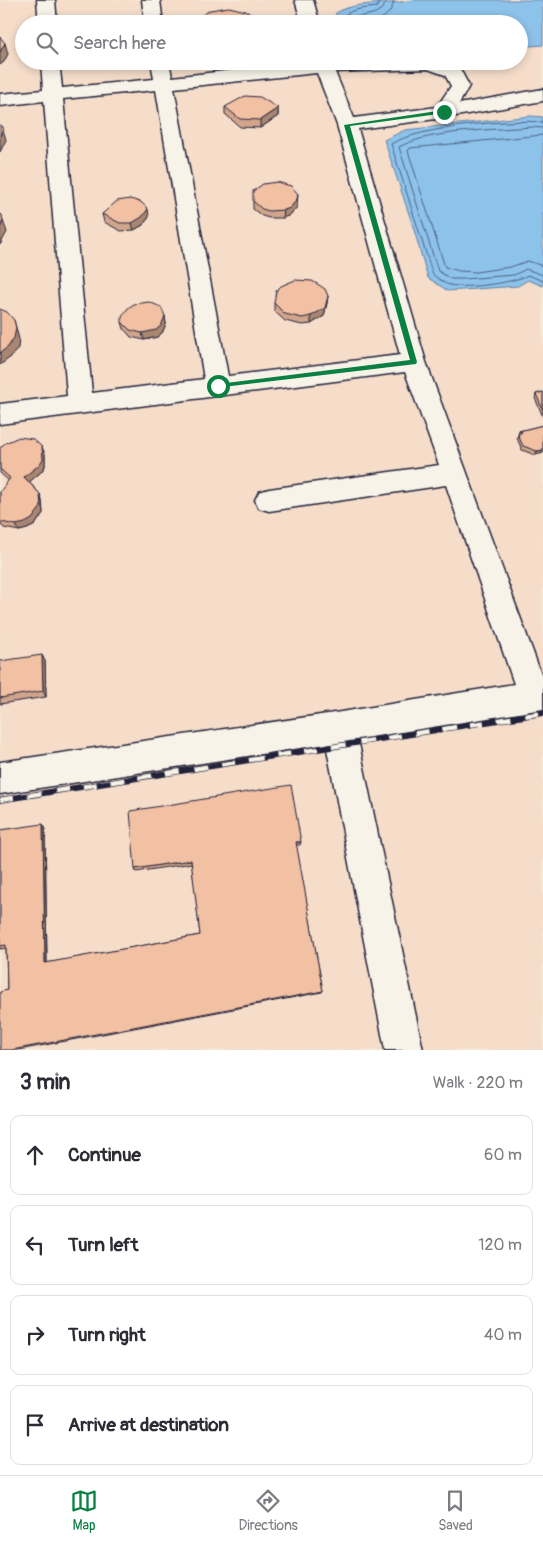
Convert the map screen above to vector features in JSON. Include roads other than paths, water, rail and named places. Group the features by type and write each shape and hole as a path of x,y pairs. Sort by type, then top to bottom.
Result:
{"lane":[{"path":"46,0 47,15"},
{"path":"151,0 153,15"},
{"path":"304,0 308,15"},
{"path":"50,70 80,403"},
{"path":"162,70 218,386"},
{"path":"0,100 164,84 275,70"},
{"path":"0,778 341,727 538,695 414,362 347,125 324,70"},
{"path":"444,112 460,86 452,72 447,70"},
{"path":"347,125 444,112 543,95"},
{"path":"0,414 414,362"},
{"path":"269,500 455,473"},
{"path":"341,727 342,745 404,1050"}],"water":[{"path":"412,0 543,0 543,45 528,46 528,15 335,15 336,13 354,6"},
{"path":"531,116 543,117 543,286 528,280 518,286 448,291 428,278 384,140 405,130"}],"railway":[{"path":"0,800 543,713"}]}
